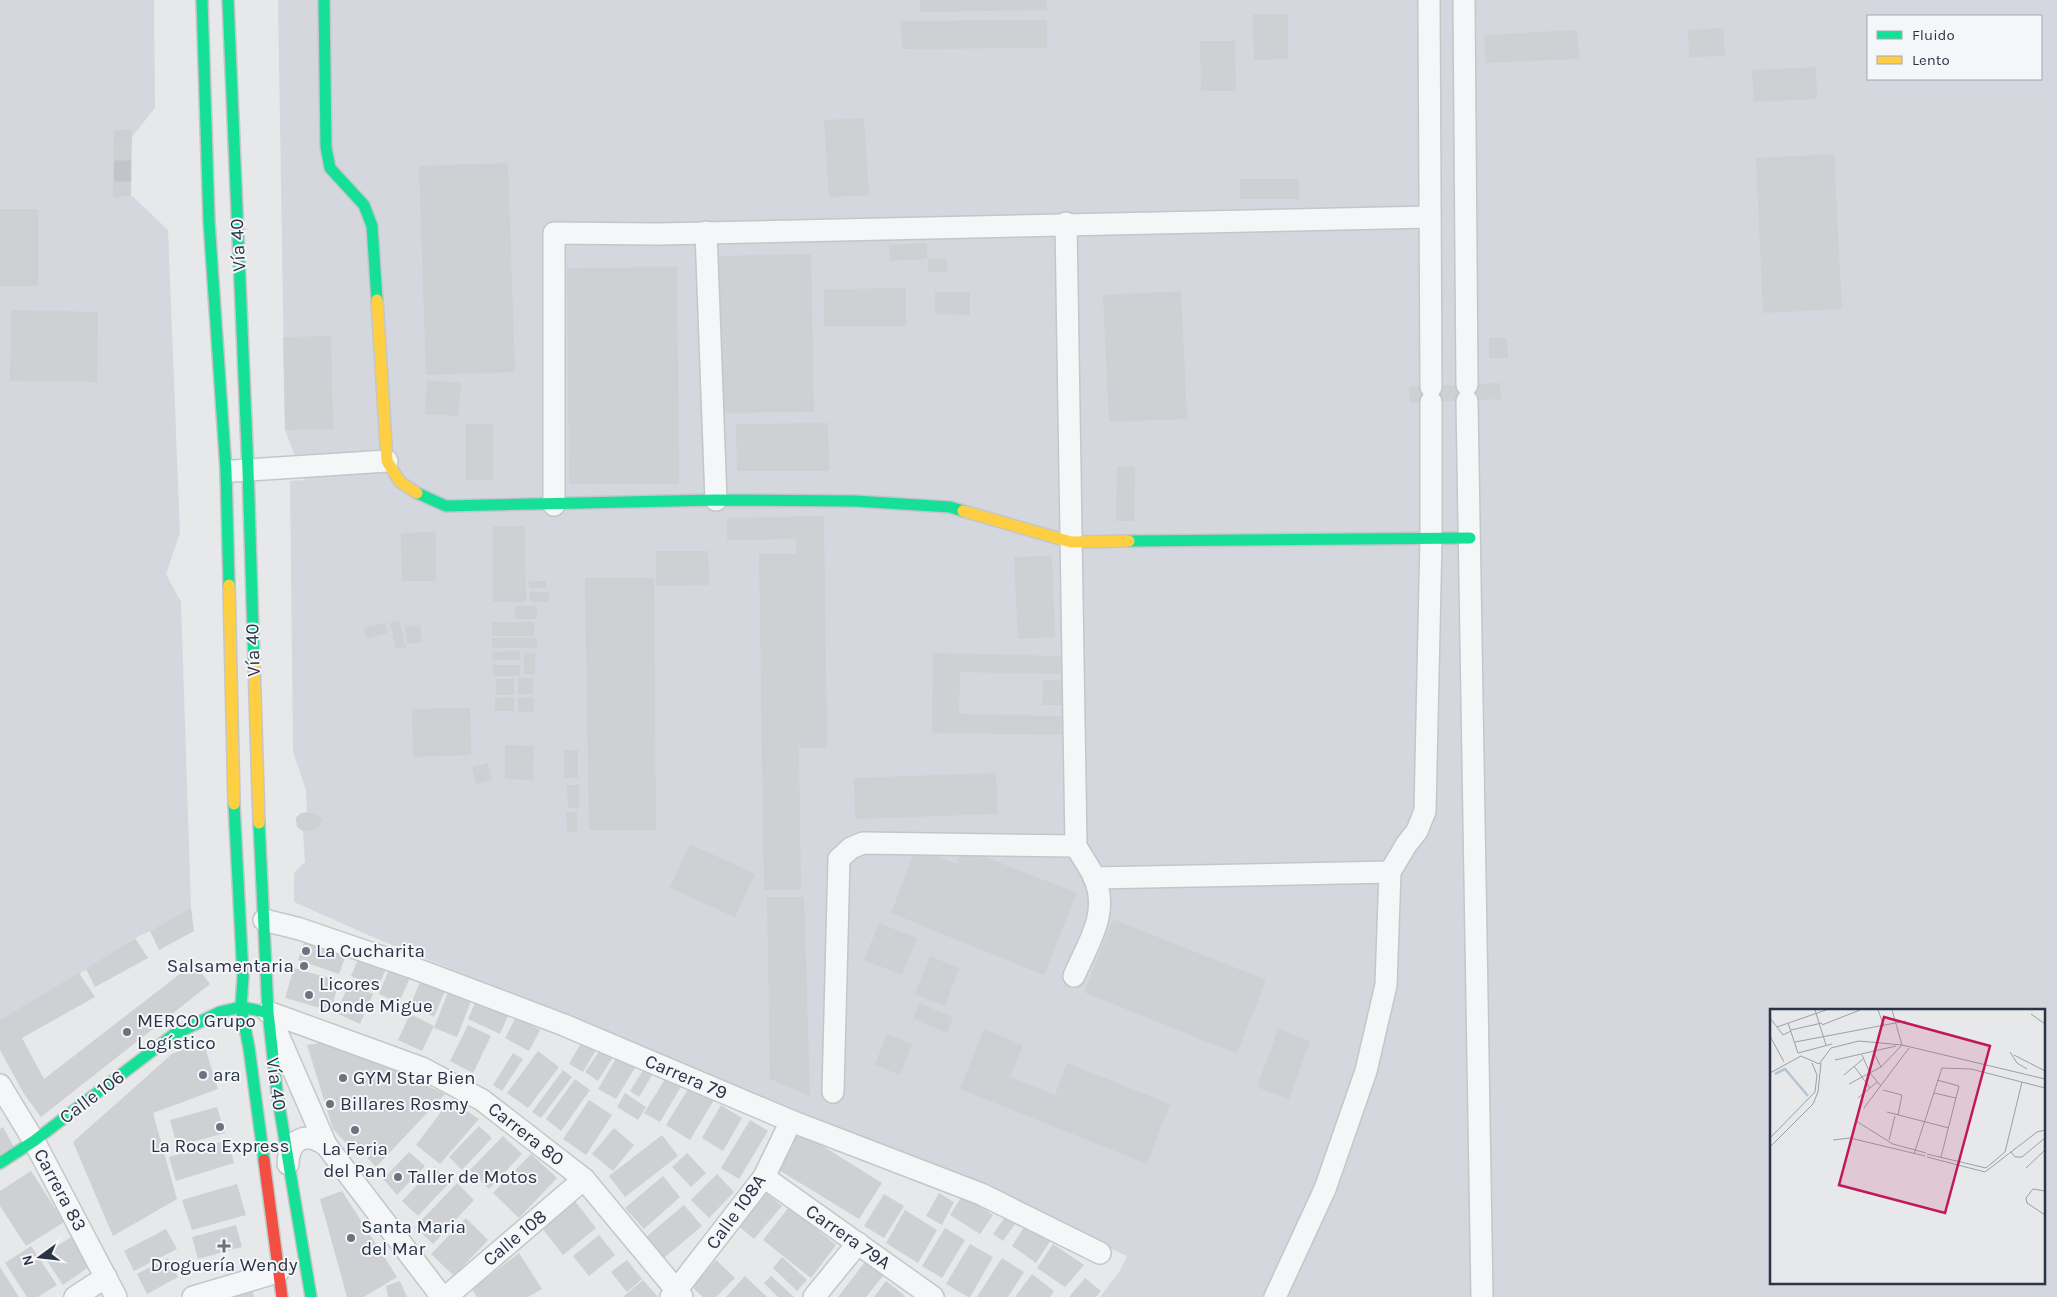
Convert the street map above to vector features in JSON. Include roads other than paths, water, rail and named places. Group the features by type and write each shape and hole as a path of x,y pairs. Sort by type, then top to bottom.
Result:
{"main road":[{"name":"Vía 40","path":"202,0 209,221 226,471 234,818 243,977 242,1008 282,1297"},
{"name":"Vía 40","path":"228,0 268,1012 288,1164 311,1297"},
{"path":"324,0 326,148 330,168 364,205 372,226 387,461 400,482 414,492 446,506 716,500 855,501 950,507 1071,542 1470,538"},
{"name":"Calle 106","path":"0,1163 34,1141 173,1036 220,1012 242,1008 268,1012"}],"street":[{"path":"1275,1297 1325,1189 1366,1071 1386,985 1390,872 1417,831 1425,811 1431,538 1429,0"},
{"path":"1464,0 1467,393 1482,1297"},
{"path":"554,505 554,233 706,232 1066,223 1430,217"},
{"path":"1066,223 1076,846 1094,878 1099,898 1099,920 1074,976"},
{"path":"706,232 716,500"},
{"path":"226,471 387,461"},
{"path":"833,1092 839,859 851,848 863,843 1076,846"},
{"path":"1094,878 1390,872"},
{"name":"Carrera 79","path":"264,920 300,929 411,967 564,1025 791,1121 981,1194 1100,1253"},
{"path":"268,1012 326,1145 442,1297"},
{"name":"Carrera 80","path":"268,1012 422,1068 482,1100 584,1179 677,1295"},
{"name":"Carrera 83","path":"0,1085 34,1141 116,1297"},
{"name":"Calle 108A","path":"677,1295 764,1177 791,1121"},
{"path":"288,1164 289,1153 295,1143 305,1138 316,1138 326,1145"},
{"name":"Carrera 79A","path":"764,1177 933,1297"},
{"name":"Calle 108","path":"446,1297 584,1179"},
{"path":"814,1297 858,1243"},
{"path":"193,1297 278,1272"},
{"path":"75,1297 106,1277"}],"tunnel":[{"path":"114,171 131,171"}],"place":[{"name":"La Cucharita","path":"306,951"},
{"name":"Salsamentaria","path":"304,966"},
{"name":"Licores Donde Migue","path":"309,995"},
{"name":"MERCO Grupo Logístico","path":"127,1032"},
{"name":"ara","path":"203,1075"},
{"name":"GYM Star Bien","path":"343,1078"},
{"name":"Billares Rosmy","path":"330,1104"},
{"name":"La Roca Express","path":"220,1127"},
{"name":"La Feria del Pan","path":"355,1130"},
{"name":"Taller de Motos","path":"398,1177"},
{"name":"Santa Maria del Mar","path":"351,1238"},
{"name":"Droguería Wendy","path":"224,1246"}]}
